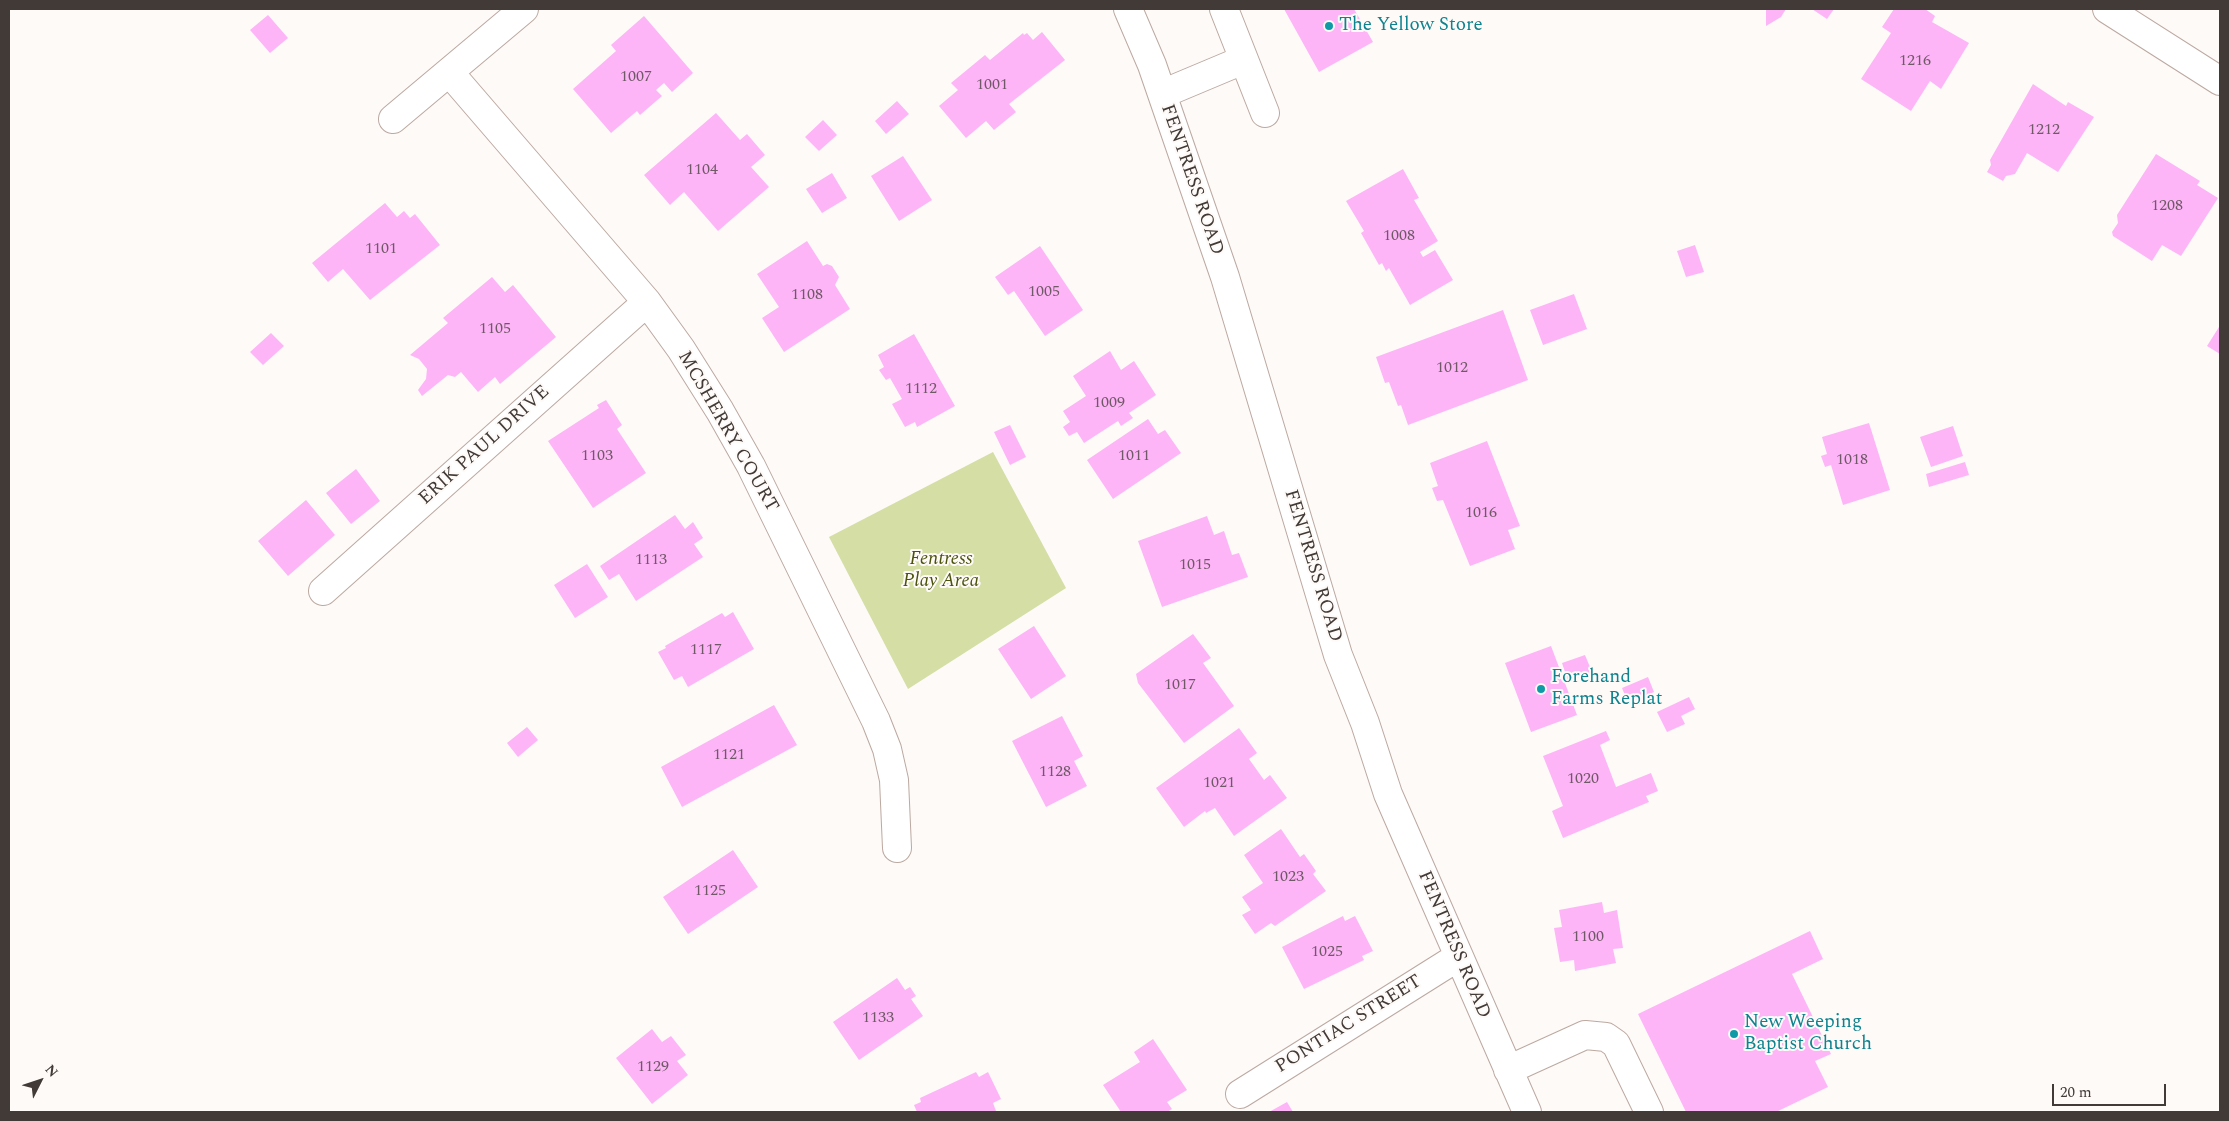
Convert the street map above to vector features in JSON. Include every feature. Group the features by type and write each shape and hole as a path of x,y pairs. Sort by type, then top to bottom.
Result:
{"street":[{"path":"393,119 524,9"},
{"name":"FENTRESS ROAD","path":"1128,9 1162,94 1225,277 1338,655 1365,723 1388,794 1527,1112"},
{"path":"1224,9 1265,113"},
{"path":"2107,9 2220,81"},
{"path":"1162,94 1243,60"},
{"name":"MCSHERRY COURT","path":"449,72 647,302 720,410 750,466 876,721 887,750 894,780 897,848"},
{"name":"ERIK PAUL DRIVE","path":"323,591 647,302"},
{"name":"PONTIAC STREET","path":"1240,1094 1458,957"},
{"path":"1508,1070 1586,1035 1606,1037 1616,1044 1650,1112"}],"green space":[{"name":"Fentress Play Area","path":"993,452 1066,588 908,689 829,537"}],"building":[{"name":"The Yellow Store","path":"1284,9 1354,9 1373,42 1319,72"},
{"path":"1766,9 1786,9 1781,17 1766,26"},
{"path":"1812,9 1834,9 1827,19"},
{"path":"1894,9 1925,9 1935,16 1932,22 1969,43 1941,89 1930,81 1911,111 1861,79 1891,33 1882,27"},
{"path":"268,15 288,38 270,53 250,30"},
{"path":"644,16 693,73 672,92 664,83 656,90 662,96 640,115 637,111 611,133 573,89 616,51 611,45"},
{"path":"1042,32 1065,60 1009,104 1016,112 994,130 986,121 966,138 939,106 958,90 951,83 985,55 990,60 1023,33 1024,35 1027,33 1033,40"},
{"path":"2033,84 2066,106 2068,102 2094,117 2058,172 2027,153 2015,174 2006,176 2003,181 1987,172 1991,165 1990,160"},
{"path":"897,101 909,114 886,134 875,121"},
{"path":"716,113 740,140 747,134 765,155 751,167 769,187 718,231 684,192 670,205 644,175"},
{"path":"823,120 837,135 819,151 805,137"},
{"path":"2156,154 2200,181 2197,185 2218,198 2181,256 2162,245 2152,261 2113,236 2112,232 2118,223 2117,215"},
{"path":"903,156 932,200 899,221 871,176"},
{"path":"1403,169 1419,198 1414,200 1438,241 1420,252 1423,257 1435,250 1453,280 1410,305 1389,268 1386,271 1382,263 1379,265 1361,233 1364,231 1346,201"},
{"path":"832,173 847,198 822,213 806,189"},
{"path":"385,203 397,217 404,211 410,218 415,214 440,245 370,300 343,269 328,282 312,263"},
{"path":"807,241 823,266 827,264 832,266 839,277 835,285 850,309 784,352 762,318 779,307 757,274"},
{"path":"1695,245 1704,272 1686,277 1677,251"},
{"path":"1040,246 1083,310 1045,336 1014,291 1008,295 995,277"},
{"path":"492,277 505,292 513,285 556,337 500,384 495,377 478,392 461,372 455,377 448,375 422,396 418,390 426,379 427,369 419,359 410,355 448,323 443,318"},
{"path":"1574,294 1587,329 1543,345 1530,310"},
{"path":"1503,310 1528,380 1408,425 1401,405 1398,406 1389,382 1385,383 1376,357"},
{"path":"2220,328 2220,354 2207,346"},
{"path":"271,333 284,346 263,365 250,352"},
{"path":"914,334 955,406 917,427 915,422 905,427 892,404 902,399 890,378 886,380 879,370 884,367 878,355"},
{"path":"1110,351 1121,370 1134,361 1156,395 1129,413 1133,418 1121,426 1118,421 1084,443 1077,432 1069,436 1063,427 1070,422 1063,411 1086,396 1073,376"},
{"path":"606,400 622,425 617,429 646,473 593,508 548,441 599,408 597,405"},
{"path":"1148,419 1158,434 1165,430 1181,453 1113,499 1087,460"},
{"path":"1869,423 1890,490 1843,505 1831,465 1825,467 1821,456 1827,454 1822,437"},
{"path":"1010,425 1026,457 1010,465 994,432"},
{"path":"1953,426 1963,456 1931,467 1920,437"},
{"path":"1487,441 1520,526 1508,530 1515,549 1470,566 1443,500 1437,501 1432,488 1438,486 1430,463"},
{"path":"1965,462 1969,475 1929,487 1926,474"},
{"path":"356,469 380,501 351,524 326,493"},
{"path":"306,500 335,535 288,576 258,541"},
{"path":"675,515 685,529 693,522 703,538 694,544 703,557 636,601 619,574 609,580 600,566"},
{"path":"1207,516 1214,535 1224,531 1232,555 1239,553 1248,577 1162,607 1138,541"},
{"path":"587,564 608,597 575,618 554,585"},
{"path":"733,612 754,649 688,687 682,676 674,680 658,652 722,613 725,617"},
{"path":"1034,626 1066,676 1031,699 998,649"},
{"path":"1193,634 1211,658 1203,663 1234,706 1184,743 1138,683 1136,674"},
{"name":"Forehand Farms Replat","path":"1551,646 1577,715 1531,732 1505,663"},
{"path":"1585,655 1592,672 1568,681 1562,663"},
{"path":"1648,677 1654,692 1628,703 1622,688"},
{"path":"1689,697 1695,709 1681,716 1685,724 1667,732 1657,712"},
{"path":"774,705 797,745 682,807 661,767"},
{"path":"1062,716 1083,756 1074,761 1087,786 1046,807 1012,741"},
{"path":"527,727 538,740 518,757 507,743"},
{"path":"1239,728 1257,753 1249,759 1264,780 1270,775 1287,798 1234,836 1215,808 1206,813 1205,811 1184,827 1156,788"},
{"path":"1606,731 1610,740 1600,745 1616,787 1651,773 1658,791 1646,796 1649,802 1563,838 1552,811 1563,806 1543,756"},
{"path":"1281,829 1300,857 1304,854 1316,871 1313,874 1326,891 1275,926 1271,923 1255,934 1242,915 1251,910 1242,897 1263,883 1244,855"},
{"path":"733,850 758,887 688,934 663,897"},
{"path":"1602,902 1604,913 1617,910 1623,948 1613,949 1616,963 1575,971 1574,960 1560,962 1554,928 1562,927 1559,910"},
{"path":"1343,916 1345,921 1355,916 1373,951 1362,956 1364,960 1304,989 1282,947"},
{"name":"New Weeping Baptist Church","path":"1810,931 1823,959 1792,974 1831,1054 1815,1061 1828,1087 1776,1112 1686,1112 1638,1014"},
{"path":"897,978 905,990 910,987 916,996 911,999 923,1016 859,1060 833,1022"},
{"path":"652,1029 662,1042 671,1036 686,1055 677,1061 688,1075 652,1104 616,1058"},
{"path":"1153,1039 1187,1090 1167,1102 1172,1109 1167,1112 1121,1112 1103,1085 1140,1062 1134,1052"},
{"path":"976,1072 979,1077 988,1072 1001,1099 993,1103 996,1111 917,1112 914,1105 921,1102 920,1098"},
{"path":"1287,1102 1293,1112 1269,1112"}],"place":[{"name":"The Yellow Store","path":"1329,26"},
{"name":"Forehand Farms Replat","path":"1541,689"},
{"name":"New Weeping Baptist Church","path":"1734,1034"}]}
